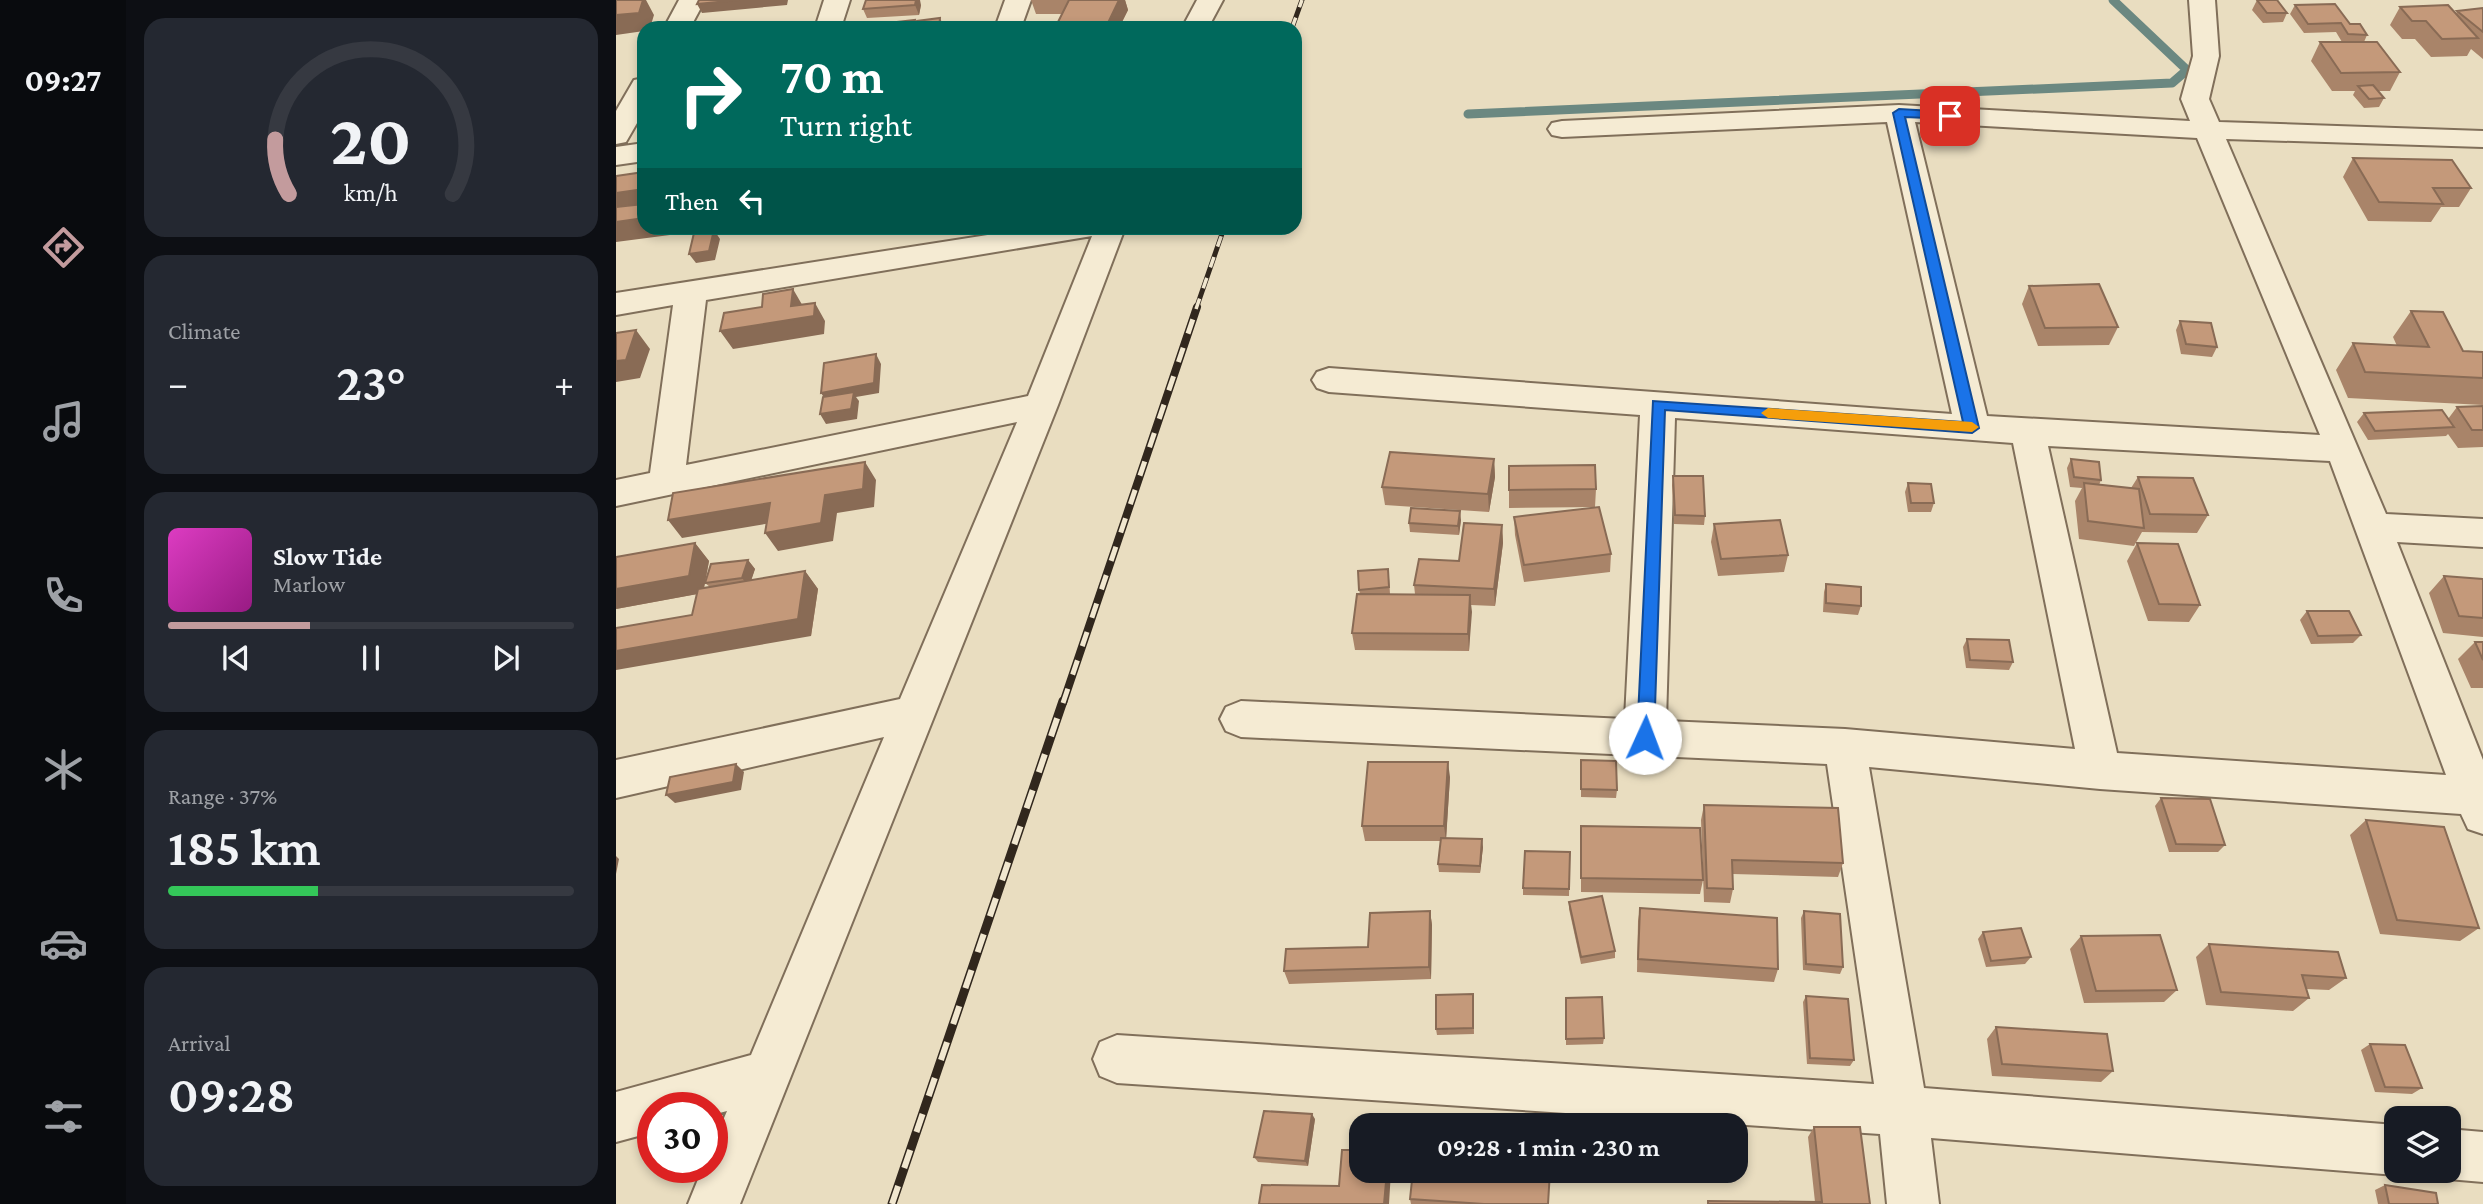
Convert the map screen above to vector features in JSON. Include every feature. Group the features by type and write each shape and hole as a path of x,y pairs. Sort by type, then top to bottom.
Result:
{"street":[{"path":"681,21 692,0"},
{"path":"830,21 837,0"},
{"path":"1010,21 1018,0"},
{"path":"1199,21 1210,0"},
{"path":"1241,719 1844,747 2481,802 2343,449 2195,99 2206,56 2202,0"},
{"path":"616,136 637,98"},
{"path":"1899,113 1972,428"},
{"path":"1562,129 1899,113 2208,130 2483,139"},
{"path":"616,156 637,153"},
{"path":"616,304 1045,235"},
{"path":"714,1204 1041,405 1107,235"},
{"path":"666,483 691,292"},
{"path":"1329,380 2028,432 2343,449"},
{"path":"1645,738 1658,404"},
{"path":"616,493 1041,405"},
{"path":"2028,432 2100,770"},
{"path":"2372,527 2483,533"},
{"path":"616,779 915,713"},
{"path":"1844,747 1903,1111 1913,1204"},
{"path":"1117,1059 1903,1111 2384,1149"},
{"path":"616,1117 767,1075"},
{"path":"2461,1155 2483,1157"}],"building":[{"path":"616,0 643,0 639,13 616,15"},
{"path":"699,0 739,0 697,4"},
{"path":"866,0 916,0 915,5 863,9"},
{"path":"1069,0 1119,0 1109,21 1058,21"},
{"path":"2257,0 2277,0 2287,13 2267,13"},
{"path":"2335,4 2350,24 2360,24 2367,35 2348,34 2341,23 2308,24 2295,5"},
{"path":"2448,5 2478,38 2442,39 2426,21 2412,21 2400,7"},
{"path":"2483,8 2483,32 2457,11"},
{"path":"940,18 940,21 917,21"},
{"path":"2320,42 2377,42 2400,72 2341,73"},
{"path":"2373,85 2384,98 2369,99 2358,86"},
{"path":"2353,158 2452,160 2471,188 2433,188 2443,204 2379,202"},
{"path":"637,173 637,190 616,193 616,176"},
{"path":"637,205 637,219 616,222 616,207"},
{"path":"694,235 713,235 709,251 689,254"},
{"path":"2099,284 2118,327 2045,328 2029,286"},
{"path":"793,289 791,306 815,303 814,316 720,331 724,313 762,307 763,294"},
{"path":"2411,311 2443,312 2463,351 2483,352 2483,378 2365,372 2353,343 2429,347"},
{"path":"2180,321 2211,323 2217,347 2186,344"},
{"path":"636,330 626,360 616,361 616,333"},
{"path":"876,354 874,383 821,393 824,363"},
{"path":"854,392 851,409 820,414 823,397"},
{"path":"2483,406 2483,430 2472,430 2457,407"},
{"path":"2442,410 2454,427 2375,431 2364,413"},
{"path":"1390,452 1494,459 1488,494 1382,487"},
{"path":"2071,459 2099,462 2101,480 2074,477"},
{"path":"865,462 863,489 825,495 821,523 765,533 770,503 668,520 673,493"},
{"path":"1595,465 1596,489 1509,490 1509,466"},
{"path":"1673,476 1703,476 1705,516 1675,515"},
{"path":"2138,477 2193,478 2208,515 2150,514"},
{"path":"1908,483 1931,484 1934,503 1911,503"},
{"path":"2084,483 2139,489 2144,528 2088,521"},
{"path":"1599,507 1611,554 1524,565 1514,517"},
{"path":"1411,508 1460,511 1458,526 1409,523"},
{"path":"1780,520 1788,555 1721,559 1714,524"},
{"path":"1464,523 1502,525 1494,589 1414,585 1419,559 1459,561"},
{"path":"695,543 689,576 616,589 616,557"},
{"path":"2137,543 2178,544 2200,605 2159,604"},
{"path":"748,560 742,578 705,583 711,564"},
{"path":"1388,569 1389,587 1359,590 1358,571"},
{"path":"805,571 798,619 616,651 616,628 692,615 698,589"},
{"path":"2444,576 2483,579 2483,618 2459,616"},
{"path":"1826,584 1861,587 1861,606 1826,603"},
{"path":"1357,594 1470,595 1468,634 1352,633"},
{"path":"2307,611 2349,611 2361,635 2318,636"},
{"path":"1967,639 2009,640 2013,662 1970,660"},
{"path":"2475,642 2483,642 2483,660"},
{"path":"1581,760 1616,761 1617,790 1581,789"},
{"path":"1368,762 1448,762 1444,826 1362,826"},
{"path":"736,764 733,782 666,795 670,777"},
{"path":"2161,798 2210,799 2225,845 2176,844"},
{"path":"1704,805 1838,808 1843,863 1732,860 1733,889 1707,888"},
{"path":"2366,820 2444,827 2479,928 2397,920"},
{"path":"1581,826 1700,828 1703,880 1581,878"},
{"path":"1441,838 1482,839 1480,866 1438,864"},
{"path":"1525,851 1570,852 1569,889 1523,888"},
{"path":"1602,896 1615,951 1581,957 1569,902"},
{"path":"1640,908 1777,918 1778,969 1638,959"},
{"path":"1430,911 1429,967 1284,971 1286,949 1368,947 1370,913"},
{"path":"1804,911 1840,914 1843,967 1806,964"},
{"path":"2021,928 2031,957 1991,961 1983,932"},
{"path":"2160,935 2177,990 2096,991 2081,936"},
{"path":"2209,944 2338,952 2346,978 2302,975 2309,998 2221,992"},
{"path":"1473,994 1473,1028 1436,1029 1436,995"},
{"path":"1806,996 1848,999 1854,1060 1810,1058"},
{"path":"1602,997 1604,1038 1566,1039 1566,998"},
{"path":"1996,1027 2107,1034 2113,1071 2002,1064"},
{"path":"2370,1044 2405,1045 2422,1088 2385,1087"},
{"path":"1264,1111 1312,1114 1305,1161 1254,1157"},
{"path":"1814,1127 1860,1127 1870,1204 1708,1204 1708,1201 1822,1202"},
{"path":"1342,1150 1349,1150 1349,1183 1386,1183 1384,1204 1259,1204 1262,1185 1339,1186"},
{"path":"1412,1183 1549,1183 1548,1204 1484,1204 1410,1199"},
{"path":"2385,1185 2436,1193 2438,1204 2389,1204"}],"waterway":[{"path":"1468,114 2172,83 2187,70 2113,0"}],"railway":[{"path":"1294,21 1302,0"},
{"path":"1196,309 1222,235"},
{"path":"1063,703 1197,307"},
{"path":"892,1204 1063,701"}],"slow traffic":[{"path":"1768,413 1972,427"}],"route":[{"path":"1645,738 1658,404 1972,428 1899,113 1950,116"}]}
